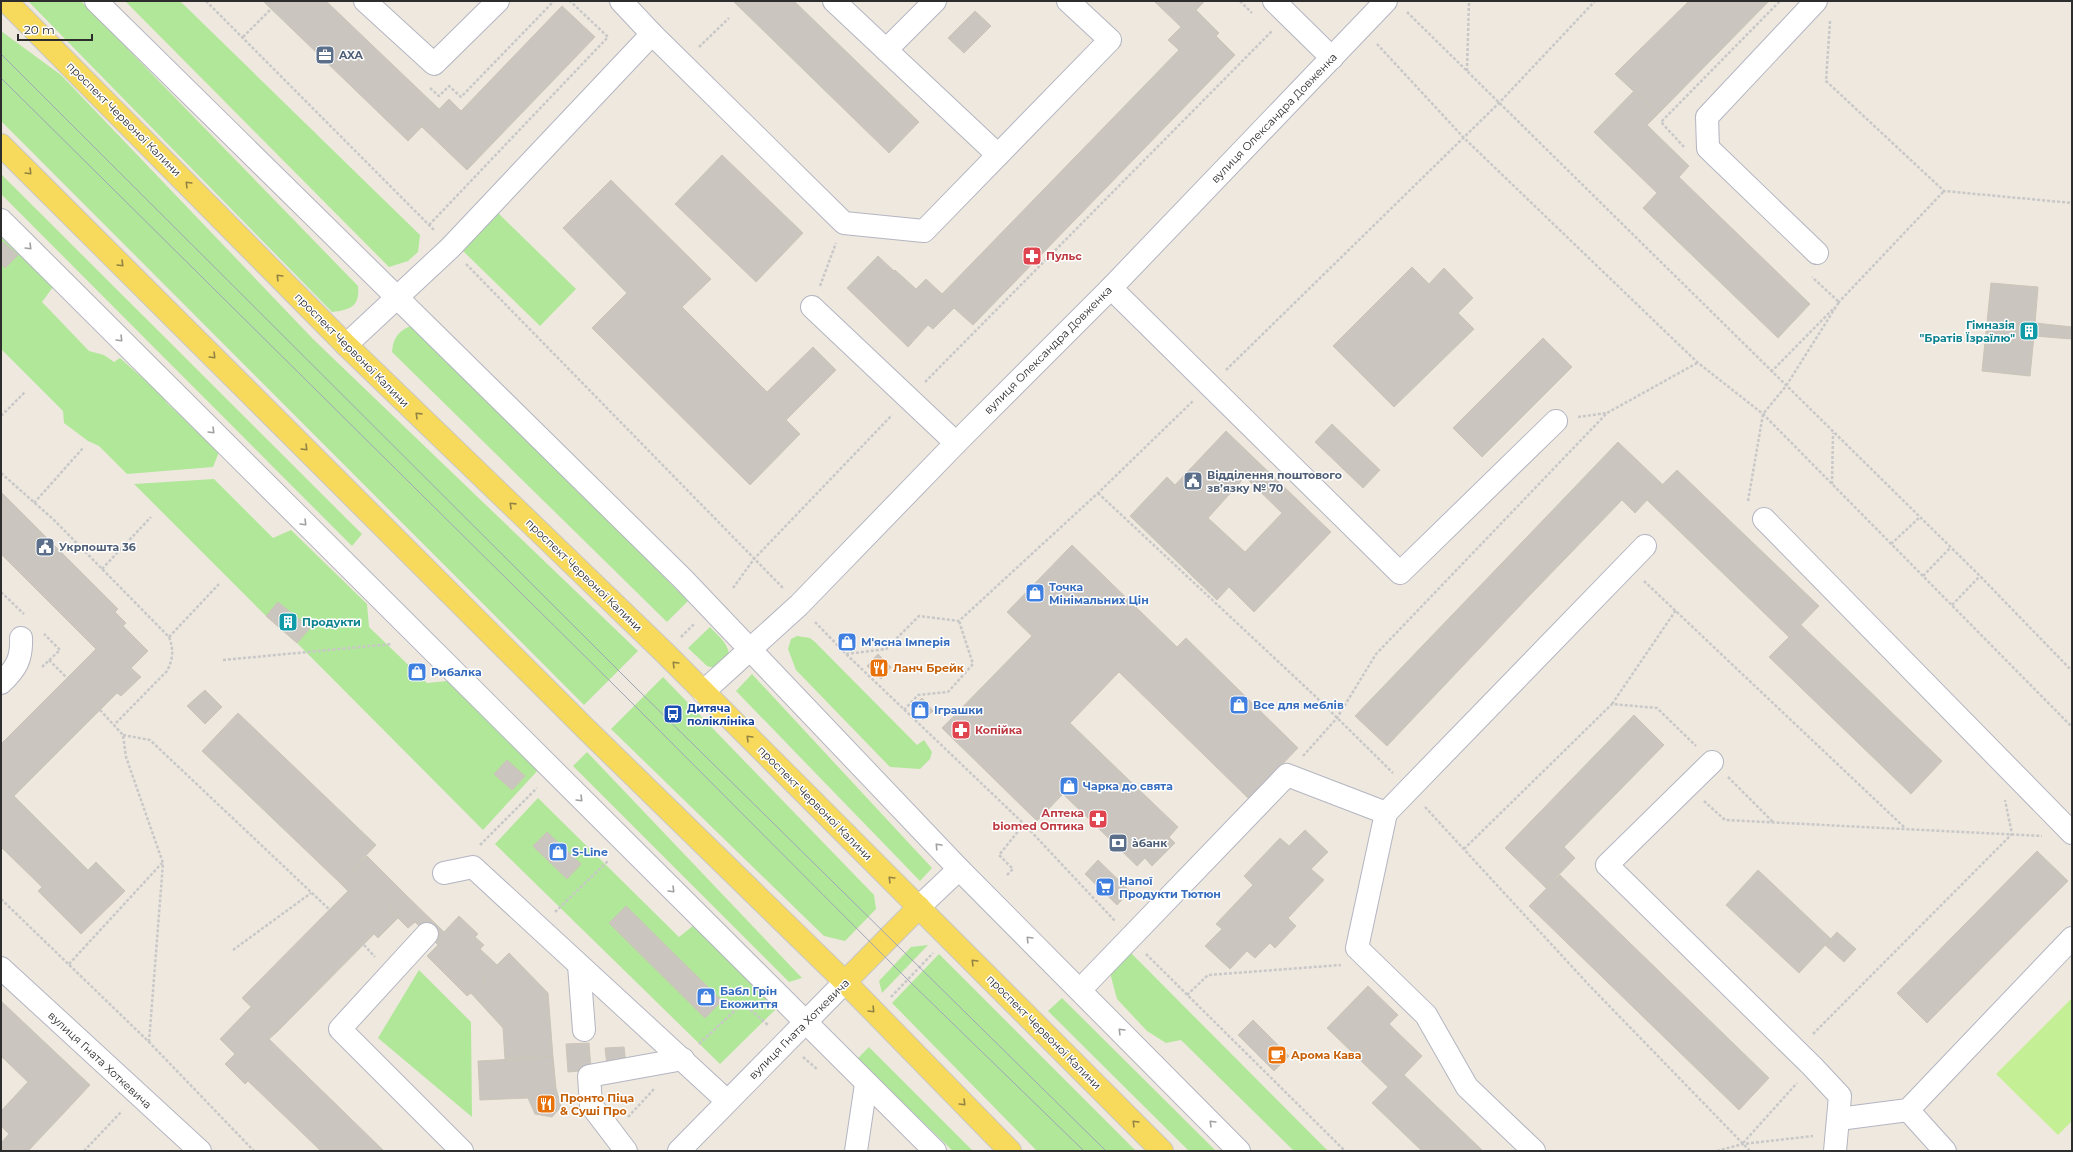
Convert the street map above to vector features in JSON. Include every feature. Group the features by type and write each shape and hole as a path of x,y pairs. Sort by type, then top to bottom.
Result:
{"main road":[{"name":"проспект Червоної Калини","path":"6,1 346,345 703,692 919,906 1162,1151"},
{"path":"1,145 587,730 845,982 1010,1151"},
{"name":"вулиця Гната Хоткевича","path":"845,982 919,906"}],"street":[{"path":"96,1 683,579 959,869 1239,1151"},
{"path":"365,1 434,64 498,1"},
{"path":"621,1 682,64 844,222 924,231 1110,40 1068,1"},
{"path":"834,1 998,155"},
{"path":"886,50 935,1"},
{"name":"вулиця Олександра Довженка","path":"703,692 799,605 956,443 1111,288 1386,1"},
{"path":"1281,8 1332,58"},
{"path":"1817,253 1708,148 1707,117 1823,8"},
{"path":"346,345 450,248 652,34"},
{"path":"1,220 625,844 935,1151"},
{"path":"1111,288 1400,573 1556,421"},
{"path":"812,307 956,443"},
{"path":"1764,519 2072,833"},
{"path":"1534,1151 1467,1087 1426,1015 1357,948 1386,813 1645,546"},
{"path":"1,683 19,662 21,638"},
{"path":"1712,762 1607,865 1812,1066 1840,1096 1837,1134 1908,1110 2072,938"},
{"path":"1080,990 1287,774 1386,813"},
{"path":"444,873 473,867 579,965 691,1052 727,1101"},
{"path":"919,906 959,869"},
{"path":"427,934 340,1029 462,1151"},
{"path":"579,965 584,1030"},
{"name":"вулиця Гната Хоткевича","path":"1,968 200,1151"},
{"name":"вулиця Гната Хоткевича","path":"679,1151 845,982"},
{"path":"626,1151 591,1105 589,1076 691,1052"},
{"path":"856,1151 866,1084"},
{"path":"1908,1110 1945,1151"}],"path":[{"path":"206,1 429,225 438,236"},
{"path":"429,225 608,37 570,1"},
{"path":"1467,71 1469,1"},
{"path":"846,654 886,650 919,616 959,621 1098,493 1464,138 1595,1"},
{"path":"733,588 754,559 1281,8"},
{"path":"1823,8 1826,81 1944,191 2072,203"},
{"path":"243,37 271,9"},
{"path":"1406,11 1771,372 1980,576 2072,671"},
{"path":"682,64 729,18"},
{"path":"1375,42 1464,138 1697,362 1764,414 2072,727"},
{"path":"1771,372 1944,191"},
{"path":"812,307 844,222"},
{"path":"464,263 846,654 1024,824 1120,927"},
{"path":"1287,774 1337,718 1376,654 1607,413 1697,362"},
{"path":"1764,519 1747,503 1764,414 1786,386"},
{"path":"1,416 25,392"},
{"path":"1556,421 1607,413"},
{"path":"1832,484 1833,432"},
{"path":"34,503 83,448"},
{"path":"1,473 102,569 169,637 173,646 172,660 167,671 114,725"},
{"path":"1098,493 1337,718 1409,789 1588,984 1750,1151"},
{"path":"102,569 152,517"},
{"path":"1891,544 1920,517"},
{"path":"1923,576 1950,548"},
{"path":"1626,565 1676,610 1905,829"},
{"path":"1952,605 1980,576"},
{"path":"169,637 219,584"},
{"path":"1464,849 1612,704 1676,610"},
{"path":"904,710 918,695 948,692 973,664 959,621"},
{"path":"679,638 696,622"},
{"path":"223,660 422,641"},
{"path":"49,660 67,678"},
{"path":"1612,704 1657,708 1681,731"},
{"path":"100,710 123,735 126,757 163,862 148,1042"},
{"path":"123,735 150,740 330,910"},
{"path":"473,867 476,849 537,787"},
{"path":"2004,796 2012,834"},
{"path":"1725,820 2012,834"},
{"path":"1007,875 1013,869 999,855 1024,824"},
{"path":"1809,1039 2012,834"},
{"path":"539,928 625,844"},
{"path":"69,964 163,862"},
{"path":"233,950 311,892"},
{"path":"1,899 148,1042 254,1151"},
{"path":"889,999 935,950"},
{"path":"1142,950 1345,1151"},
{"path":"1187,995 1208,975 1371,962"},
{"path":"691,1052 743,1003 773,1029"},
{"path":"1743,1144 1812,1066"},
{"path":"612,1134 656,1087"},
{"path":"84,1151 139,1095"},
{"path":"1717,1151 1743,1144 1837,1134"}],"green space":[{"path":"28,1 81,1 358,286 356,302 353,306 344,310 332,312"},
{"path":"125,1 180,1 420,235 418,252 408,261 389,267"},
{"path":"1,31 61,75 313,339 638,651 584,705 1,121"},
{"path":"1,174 362,534 352,546 1,194"},
{"path":"497,212 576,289 540,326 461,249"},
{"path":"1,237 53,287 42,302 89,351 104,355 114,362 120,358 164,397 166,402 219,452 213,467 127,474 99,446 88,441 64,423 63,411 1,349"},
{"path":"408,327 416,327 688,601 667,622 392,352 393,343 396,337"},
{"path":"214,479 273,538 291,530 367,604 369,627 427,683 447,681 539,769 483,830 297,643 266,616 134,484"},
{"path":"710,627 722,640 729,652 729,657 714,668 707,666 688,648"},
{"path":"797,636 810,638 815,642 917,745 924,740 932,752 930,759 920,769 890,767 796,670 788,649 791,639"},
{"path":"752,674 932,868 920,881 736,691"},
{"path":"663,677 874,895 876,909 845,941 824,936 611,729"},
{"path":"587,752 802,978 789,982 573,766"},
{"path":"538,798 679,937 694,925 778,1007 720,1064 495,844"},
{"path":"928,945 882,993 879,981 911,947"},
{"path":"1131,953 1328,1151 1294,1151 1181,1040 1166,1043 1147,1031 1117,999 1110,973"},
{"path":"939,954 1136,1151 1037,1151 892,1003"},
{"path":"419,970 471,1022 472,1117 378,1038"},
{"path":"1062,998 1216,1151 1189,1151 1048,1011"},
{"path":"2072,998 2072,1121 2058,1135 1996,1074"},
{"path":"869,1047 973,1151 953,1151 857,1059"}],"building":[{"path":"263,1 326,1 439,109 408,141"},
{"path":"733,1 794,1 919,122 889,153"},
{"path":"1154,1 1205,1 1196,10 1219,33 1216,36 1235,55 973,325 954,308 933,329 928,325 908,347 847,288 878,256 916,289 926,279 942,294 1179,50 1168,40 1181,27"},
{"path":"1689,1 1769,1 1658,114 1615,74"},
{"path":"562,6 595,37 467,170 422,127 449,99 461,111"},
{"path":"975,11 991,26 964,53 948,38"},
{"path":"1634,91 1658,114 1647,125 1689,166 1679,177 1810,304 1778,338 1643,208 1657,193 1594,132"},
{"path":"722,155 803,233 756,282 675,204"},
{"path":"611,180 711,279 682,307 767,392 813,347 836,370 786,420 800,434 750,485 592,328 627,293 563,228"},
{"path":"3,242 18,255 5,268 1,264 1,244"},
{"path":"1412,267 1429,284 1444,268 1473,298 1458,313 1474,329 1394,407 1333,346"},
{"name":"Гімназія \"Братів Їзраїлю\"","path":"1991,283 2038,287 2035,323 2072,327 2072,339 2034,336 2030,376 1982,371"},
{"path":"1543,338 1572,367 1482,457 1453,428"},
{"path":"1332,424 1380,470 1363,488 1315,442"},
{"path":"1226,431 1331,532 1254,612 1229,587 1217,600 1130,516 1167,477 1175,485","holes":["1245,477 1282,513 1245,552 1208,518"]},
{"path":"1618,442 1662,484 1635,513 1622,500 1532,593 1501,564"},
{"path":"1677,470 1819,606 1789,637 1647,500"},
{"path":"1,492 118,609 115,612 126,623 123,626 148,651 131,668 141,677 121,696 117,693 14,796 88,870 96,862 125,891 81,934 38,891 42,887 1,847 1,744 96,649 1,554"},
{"name":"Укрпошта 36","path":"42,533 57,549 48,559 32,545"},
{"path":"1072,545 1177,647 1186,638 1298,748 1249,799 1119,672 1095,697 1007,612"},
{"path":"1501,564 1532,593 1387,746 1355,716"},
{"name":"Продукти","path":"278,602 310,628 297,643 266,616"},
{"path":"1801,625 1942,761 1911,794 1769,657"},
{"path":"1032,636 1095,697 1070,723 1131,782 1092,822 1063,794 1037,821 942,728"},
{"path":"878,654 891,667 881,679 867,666"},
{"path":"205,690 222,707 205,724 187,706"},
{"path":"922,698 933,711 923,720 912,707"},
{"path":"238,713 376,845 340,883 202,751"},
{"path":"1634,715 1664,745 1564,847 1575,858 1546,888 1505,848"},
{"path":"507,760 525,776 512,790 494,774"},
{"path":"1131,782 1178,827 1169,837 1175,843 1152,866 1145,858 1137,866 1092,822"},
{"path":"1305,830 1328,852 1311,869 1324,880 1288,918 1296,926 1275,948 1270,943 1255,958 1247,951 1230,969 1205,946 1222,929 1216,924 1253,885 1244,876 1280,838 1289,846"},
{"path":"547,832 581,864 567,879 533,846"},
{"path":"2037,851 2068,881 1927,1023 1897,993"},
{"path":"367,856 405,894 389,909 398,918 378,938 374,934 277,1032 242,998 348,891 340,883"},
{"path":"1098,860 1130,891 1117,905 1085,874"},
{"path":"1758,870 1831,939 1799,973 1726,905"},
{"path":"1560,875 1769,1078 1739,1110 1529,906"},
{"path":"405,894 444,932 459,916 478,934 475,937 484,945 480,949 497,965 482,980 493,990 480,1003 471,993 467,996 427,956 438,945 415,922 408,928 389,909"},
{"path":"626,906 722,1001 705,1018 609,923"},
{"path":"1837,932 1856,949 1844,962 1825,945"},
{"path":"509,953 548,993 553,1057 505,1059 503,1028 480,1003 493,990 482,980"},
{"path":"1368,986 1398,1015 1389,1024 1422,1056 1404,1075 1483,1151 1422,1151 1372,1103 1388,1087 1327,1028"},
{"path":"1,1001 90,1085 62,1115 1,1056"},
{"path":"251,1007 277,1032 269,1039 384,1151 321,1151 248,1081 245,1084 225,1064 235,1054 220,1039"},
{"path":"1253,1020 1289,1056 1274,1071 1238,1035"},
{"path":"589,1043 591,1070 568,1072 566,1044"},
{"path":"624,1047 626,1064 607,1065 605,1048"},
{"path":"553,1057 556,1088 561,1107 552,1117 535,1114 528,1098 480,1100 478,1061"},
{"path":"28,1082 62,1115 29,1150 30,1151 1,1151 1,1143 9,1134 1,1126 1,1111"}],"tram line":[{"path":"1,54 633,685 1106,1151"},
{"path":"1,78 623,694 907,979 1084,1151"}],"place":[{"name":"AXA","path":"325,55"},
{"name":"Пульс","path":"1032,256"},
{"name":"Гімназія \"Братів Їзраїлю\"","path":"2029,331"},
{"name":"Відділення поштового зв’язку № 70","path":"1193,481"},
{"name":"Укрпошта 36","path":"45,547"},
{"name":"Точка Мінімальних Цін","path":"1035,593"},
{"name":"Продукти","path":"288,622"},
{"name":"М'ясна Імперія","path":"847,642"},
{"name":"Ланч Брейк","path":"879,668"},
{"name":"Рибалка","path":"417,672"},
{"name":"Все для меблів","path":"1239,705"},
{"name":"Іграшки","path":"920,710"},
{"name":"Дитяча поліклініка","path":"673,714"},
{"name":"Копійка","path":"961,730"},
{"name":"Чарка до свята","path":"1069,786"},
{"name":"Аптека biomed Оптика","path":"1098,819"},
{"name":"а̀банк","path":"1118,843"},
{"name":"S-Line","path":"558,852"},
{"name":"Напої Продукти Тютюн","path":"1105,887"},
{"name":"Бабл Грін Eкожиття","path":"706,997"},
{"name":"Арома Кава","path":"1277,1055"},
{"name":"Пронто Піца & Суші Про","path":"546,1104"}]}
